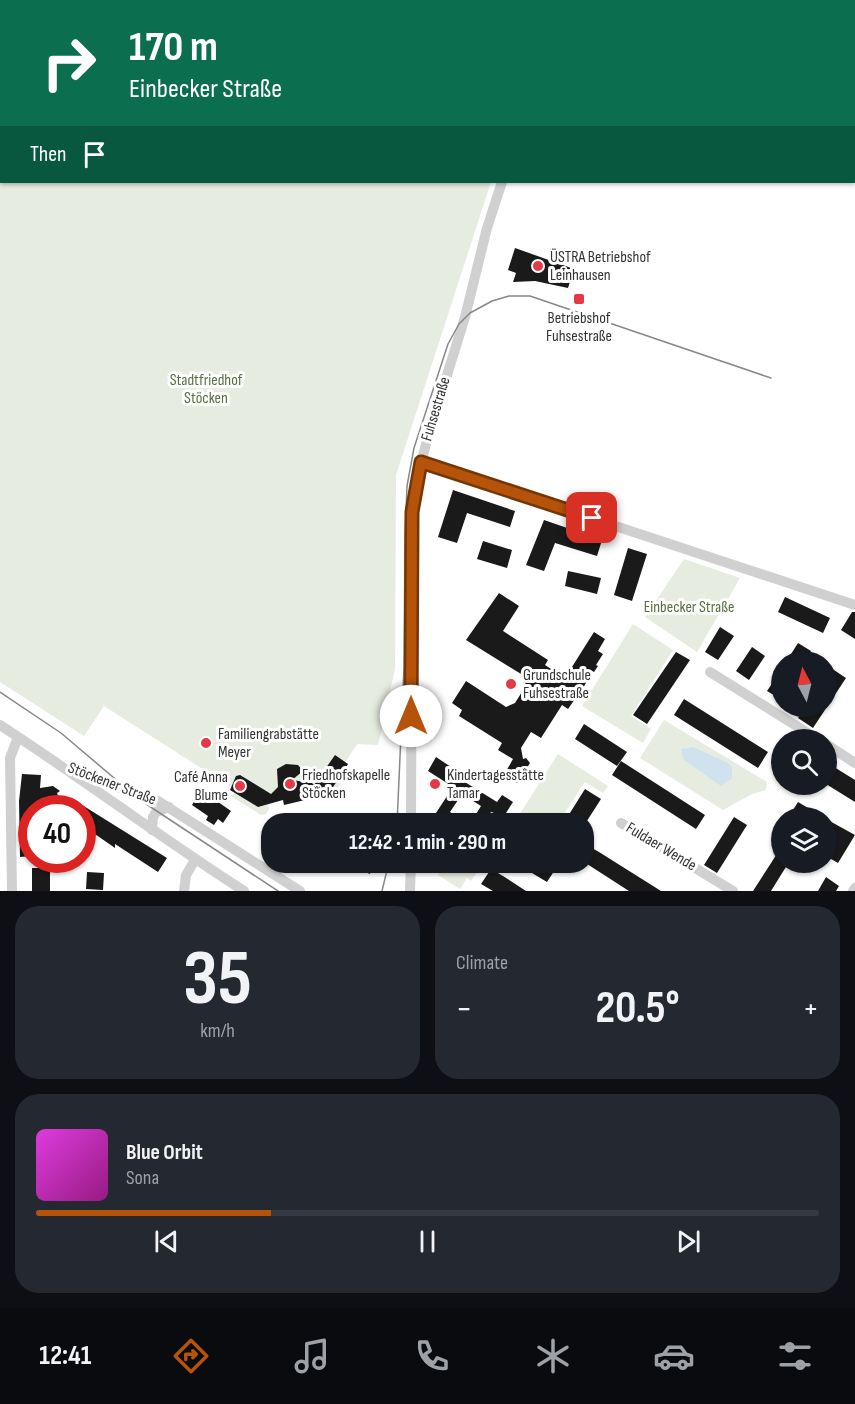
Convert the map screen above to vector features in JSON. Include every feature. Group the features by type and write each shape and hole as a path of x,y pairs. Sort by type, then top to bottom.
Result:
{"street":[{"name":"Fuhsestraße","path":"411,813 412,512 421,462 465,317 486,228 502,183"},
{"path":"421,462 855,605"},
{"path":"710,672 801,729"},
{"name":"Stöckener Straße","path":"0,725 195,860 244,891"},
{"path":"12,891 10,758 18,737"},
{"path":"837,751 855,763"},
{"name":"Stöckener Straße","path":"56,762 169,807 300,891"},
{"name":"Stöckener Straße","path":"152,830 153,817 156,812 169,807"},
{"name":"Fuldaer Wende","path":"621,823 732,891"},
{"path":"184,891 186,875 195,860"},
{"path":"410,891 411,873"}],"green space":[{"name":"Stadtfriedhof Stöcken","path":"0,183 491,183 396,475 395,669 378,745 357,744 328,789 330,790 345,767 350,770 331,798 326,800 321,797 320,792 327,790 260,804 268,804 269,809 261,815 231,796 235,792 259,805 104,706 84,736 0,682"},
{"name":"Einbecker Straße","path":"684,559 740,578 697,652 645,617"},
{"path":"633,624 673,650 631,716 651,729 643,743 582,706"},
{"path":"664,720 767,782 766,790 752,794 723,810 640,758"},
{"path":"558,754 608,786 603,793 585,782 565,813 520,813"},
{"path":"439,873 476,873 471,881 467,878 460,889 438,875"}],"water":[{"path":"693,747 728,763 732,767 732,778 721,786 683,759 681,749"}],"building":[{"name":"ÜSTRA Betriebshof Leinhausen","path":"515,248 574,269 568,288 535,281 513,282 516,273 508,270"},
{"path":"453,490 515,511 510,527 467,513 457,543 438,537"},
{"path":"544,520 602,540 597,556 555,543 544,571 526,565"},
{"path":"483,541 512,550 507,568 477,559"},
{"path":"628,548 647,554 632,601 614,595"},
{"path":"568,571 601,578 597,594 565,586"},
{"path":"499,593 519,606 503,631 548,660 545,665 565,678 594,632 605,639 598,651 603,654 596,665 598,666 594,672 592,671 577,700 575,699 568,709 562,705 541,738 531,732 521,748 523,759 526,758 530,763 517,783 504,775 513,759 498,750 502,743 459,716 462,710 452,703 466,681 506,707 515,703 525,687 526,677 466,640"},
{"path":"785,597 830,618 823,633 778,612"},
{"path":"852,612 855,612 855,639 841,630"},
{"path":"720,627 734,636 718,660 705,652"},
{"path":"798,643 811,651 793,651"},
{"path":"752,647 765,656 749,680 736,671"},
{"path":"676,652 690,660 647,724 633,715"},
{"path":"837,672 846,678 837,692"},
{"path":"684,699 768,752 758,768 674,715"},
{"path":"799,717 820,717 813,728"},
{"path":"584,724 627,752 617,766 575,739"},
{"path":"335,755 348,764 344,771 331,790 304,795 305,800 284,805 283,800 258,807 230,790 236,776 240,775 271,794 278,787 277,769 286,764 298,765 303,771 292,780 314,785"},
{"path":"436,757 463,775 460,779 497,802 502,795 513,802 506,813 477,813 481,806 462,794 451,813 436,813 453,787 428,771"},
{"path":"621,761 705,815 696,829 612,775"},
{"path":"837,769 855,780 855,802 837,791"},
{"path":"22,774 41,775 40,788 53,786 60,791 58,795 20,795"},
{"path":"585,789 601,799 592,813 570,813"},
{"path":"201,790 231,811 223,823 218,819 214,825 206,820 208,816 192,805"},
{"path":"798,802 806,807 795,807"},
{"path":"96,814 167,858 158,872 115,844 115,848 96,835"},
{"path":"734,817 747,825 717,873 704,865"},
{"path":"837,825 855,835 837,862"},
{"path":"594,849 661,891 629,891 594,868"},
{"path":"771,863 771,873 782,873 771,891 753,891"},
{"path":"32,873 50,873 50,891 32,891"},
{"path":"87,873 104,873 103,890 86,889"},
{"path":"488,873 498,873 526,891 493,891 481,884"},
{"path":"532,873 553,873 547,882"},
{"path":"826,877 839,886 836,891 818,891"}],"tram line":[{"path":"397,813 404,667 407,486 414,448 448,344 459,324 470,313 492,301 509,296 530,296 771,378"},
{"path":"0,692 61,733 140,800 278,891"},
{"path":"382,891 386,873"}],"place":[{"name":"ÜSTRA Betriebshof Leinhausen","path":"538,266"},
{"name":"Betriebshof Fuhsestraße","path":"579,299"},
{"name":"Grundschule Fuhsestraße","path":"511,684"},
{"name":"Familiengrabstätte Meyer","path":"206,743"},
{"name":"Friedhofskapelle Stöcken","path":"290,784"},
{"name":"Kindertagesstätte Tamar","path":"435,784"},
{"name":"Café Anna Blume","path":"240,786"}],"route":[{"path":"411,716 412,512 421,462 592,518"}]}
